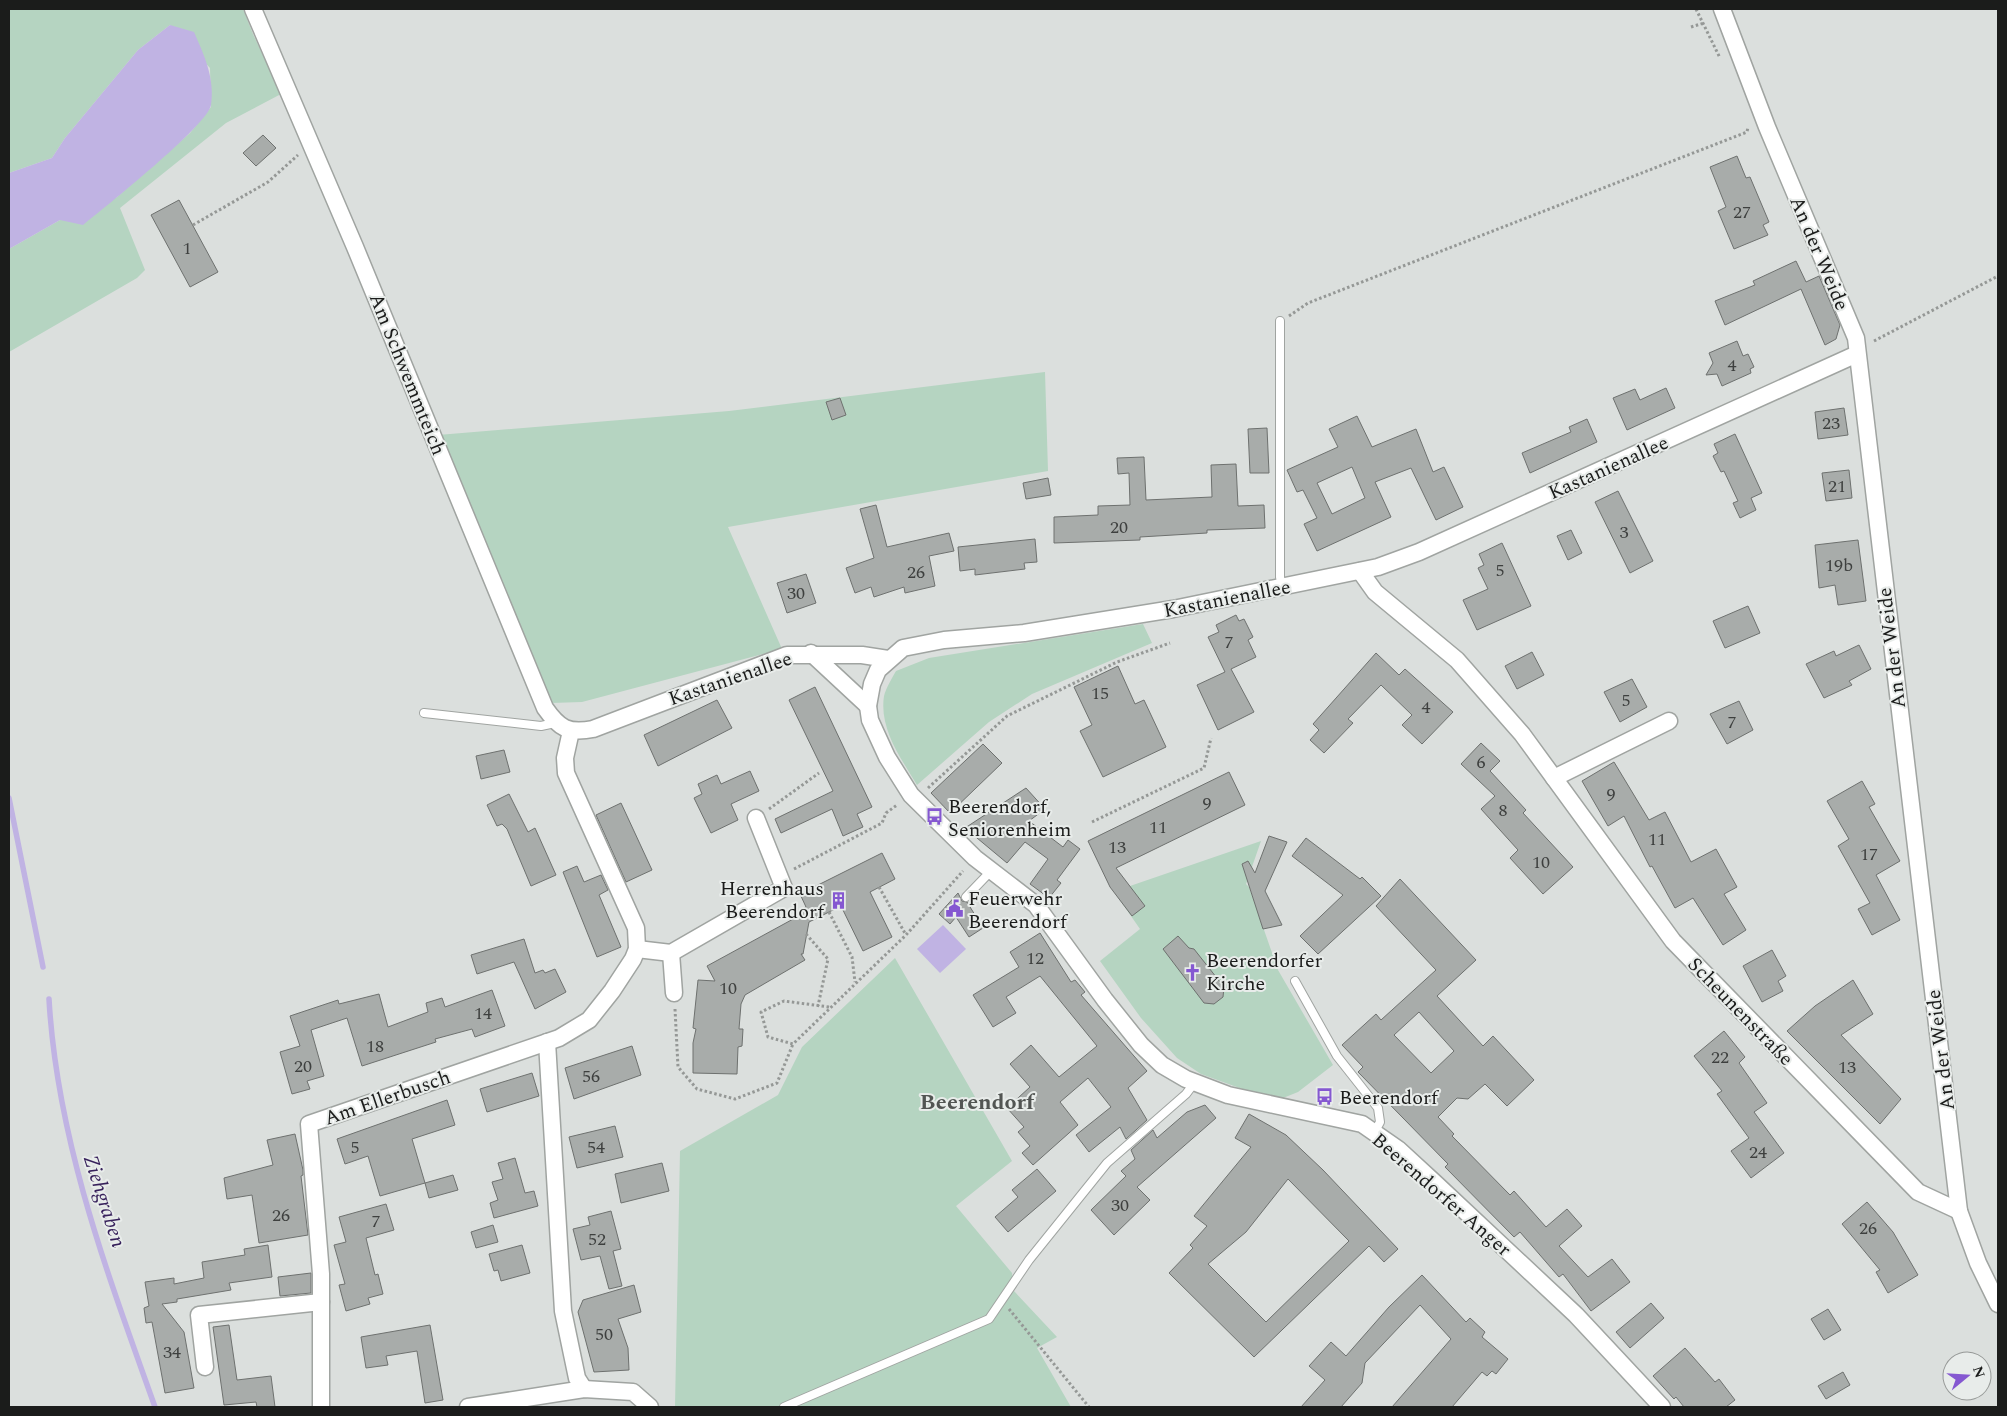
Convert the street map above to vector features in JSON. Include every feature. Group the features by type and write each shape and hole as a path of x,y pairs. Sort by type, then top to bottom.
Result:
{"street":[{"name":"Am Schwemmteich","path":"253,9 311,143 545,708 555,723"},
{"name":"An der Weide","path":"1722,9 1767,127 1856,338 1959,1211 1978,1263 1998,1304"},
{"name":"Kastanienallee","path":"571,731 593,729 788,655 811,653 862,655 888,659 903,648 944,640 1024,634 1282,588 1360,571 1419,552 1857,354"},
{"name":"Scheunenstraße","path":"1360,571 1376,592 1456,660 1522,734 1673,940 1918,1192 1959,1211"},
{"path":"811,653 868,706"},
{"name":"Beerendorfer Anger","path":"888,659 878,670 872,684 868,706 870,720 887,757 911,795 976,858 1036,904 1141,1045 1162,1065 1195,1082 1255,1102 1362,1124 1398,1149 1576,1315 1662,1407"},
{"path":"1554,778 1669,721"},
{"path":"555,723 571,731 565,758 566,773 636,928 637,949 671,952 784,888 756,818"},
{"name":"Am Ellerbusch","path":"321,1407 321,1274 309,1124 559,1038 589,1020 633,960 637,949"},
{"path":"671,952 674,993"},
{"path":"547,1042 563,1311 577,1378 584,1388"},
{"path":"205,1367 199,1315 321,1302"},
{"path":"468,1407 584,1388 633,1392 650,1407"}],"lane":[{"path":"1280,322 1280,577 1282,588"},
{"path":"424,713 541,726 555,723"},
{"path":"966,897 992,870"},
{"path":"1295,981 1337,1056 1378,1108 1380,1122 1374,1133"},
{"path":"784,1407 989,1319 1029,1260 1107,1163 1186,1094 1195,1082"}],"path":[{"path":"1280,322 1308,303 1747,132 1749,123"},
{"path":"193,224 268,182 311,143"},
{"path":"1857,354 1880,336 1998,276"},
{"path":"780,876 882,824 886,813 911,795 924,791 1007,716 1117,662 1170,643"},
{"path":"1092,822 1204,768 1211,738"},
{"path":"756,818 819,773"},
{"path":"674,993 678,1067 697,1089 736,1100 777,1083 794,1044 906,935 976,858"},
{"path":"879,887 906,935"},
{"path":"829,912 852,957 855,983"},
{"path":"806,934 828,959 818,1006"},
{"path":"794,1044 768,1037 761,1012 784,1001 829,1008"},
{"path":"1002,1300 1089,1407"}],"green space":[{"path":"9,9 243,9 281,94 226,123 120,208 145,270 137,278 9,352 9,249 60,220 117,197 190,133 211,107 210,68 170,25 138,50 65,138 52,158 9,173"},
{"path":"1045,372 1048,471 728,527 782,649 582,702 551,703 438,435 729,411"},
{"path":"1143,624 1152,643 1032,694 989,722 917,785 898,754 885,720 884,696 896,671 929,658"},
{"path":"1261,841 1246,884 1249,887 1278,970 1333,1065 1298,1092 1283,1098 1256,1094 1201,1074 1177,1058 1141,1018 1100,961 1140,929 1117,896 1130,886"},
{"path":"895,958 1012,1161 956,1206 1012,1273 1014,1291 1057,1337 1037,1348 1071,1407 675,1407 680,1151 778,1095 802,1047"}],"shaded area":[{"path":"170,25 194,32 208,67 212,95 211,105 205,115 193,130 154,166 83,225 60,220 9,249 9,173 52,158 65,138 138,50"},
{"path":"943,925 966,949 940,973 917,949"}],"building":[{"path":"263,135 276,148 256,166 243,153"},
{"path":"1737,156 1746,178 1750,177 1769,222 1763,225 1768,235 1734,249 1718,211 1726,207 1710,167"},
{"path":"179,200 218,272 190,287 151,215"},
{"path":"1796,261 1806,282 1819,276 1840,325 1836,339 1825,345 1801,289 1725,325 1715,301 1755,285 1753,281"},
{"path":"1737,341 1743,356 1748,354 1754,367 1750,369 1751,373 1722,386 1717,374 1706,375 1713,363 1709,353"},
{"path":"1666,388 1675,408 1627,430 1613,398 1635,389 1640,400"},
{"path":"840,398 846,415 832,420 826,402"},
{"path":"1844,408 1848,435 1818,439 1815,412"},
{"path":"1357,416 1372,447 1416,429 1433,472 1444,467 1463,507 1436,520 1411,468 1375,482 1391,517 1317,551 1304,524 1317,518 1303,490 1297,492 1287,470 1338,447 1329,429","holes":["1352,467 1365,498 1332,514 1317,483"]},
{"path":"1587,419 1597,442 1530,473 1522,453 1571,432 1569,427"},
{"path":"1267,428 1269,473 1250,473 1248,429"},
{"path":"1735,434 1762,493 1751,498 1756,510 1740,518 1733,503 1738,501 1724,471 1721,472 1713,456 1718,453 1714,444"},
{"path":"1144,457 1146,500 1212,497 1211,465 1236,464 1238,506 1264,505 1265,528 1207,530 1207,533 1140,537 1140,540 1054,543 1054,517 1098,515 1098,506 1130,505 1129,473 1118,474 1117,458"},
{"path":"1849,470 1852,498 1826,501 1822,473"},
{"path":"1048,478 1051,495 1026,499 1023,483"},
{"path":"1618,491 1653,561 1630,573 1595,502"},
{"path":"876,505 887,547 949,533 954,551 929,556 935,586 905,593 904,587 874,597 871,587 855,593 846,568 874,558 860,509"},
{"path":"1571,530 1582,553 1568,560 1557,536"},
{"path":"1035,539 1037,562 1024,563 1025,569 975,575 975,569 960,571 958,547"},
{"path":"1858,540 1866,601 1838,605 1835,585 1819,588 1815,545"},
{"path":"1502,543 1531,606 1477,630 1463,600 1488,589 1478,568 1484,565 1479,554"},
{"path":"806,574 816,603 787,613 777,583"},
{"path":"1748,606 1760,633 1725,648 1713,621"},
{"path":"1236,615 1239,621 1244,619 1253,637 1248,640 1256,657 1231,669 1254,712 1218,730 1197,685 1225,672 1208,637 1219,632 1216,625"},
{"path":"1859,645 1871,669 1849,681 1852,685 1824,698 1806,664 1834,651 1836,656"},
{"path":"1532,652 1544,675 1517,689 1505,666"},
{"path":"1376,653 1399,675 1405,669 1453,712 1422,744 1402,725 1412,715 1381,685 1348,719 1353,723 1324,753 1310,740 1319,730 1313,724"},
{"path":"1118,666 1135,704 1144,700 1166,747 1103,777 1080,731 1092,725 1074,687"},
{"path":"1632,679 1647,707 1620,722 1604,692"},
{"path":"815,687 872,807 857,814 863,827 843,836 832,809 781,833 775,819 833,791 789,700"},
{"path":"717,700 732,728 658,766 644,735"},
{"path":"1739,701 1753,730 1727,744 1710,714"},
{"path":"1481,743 1500,761 1490,771 1526,810 1523,813 1573,867 1543,894 1510,858 1518,850 1481,809 1495,796 1461,764"},
{"path":"983,744 1002,763 950,813 931,793"},
{"path":"504,750 510,772 481,779 476,756"},
{"path":"1614,762 1649,820 1665,812 1691,862 1716,849 1737,887 1724,894 1746,930 1723,945 1693,898 1675,908 1652,866 1650,867 1624,816 1608,826 1582,781"},
{"path":"750,771 759,791 731,804 738,820 711,833 694,798 702,794 698,784 717,775 721,784"},
{"path":"1229,772 1245,805 1116,868 1145,906 1132,916 1110,887 1088,841"},
{"path":"1862,781 1875,804 1869,807 1900,861 1876,875 1900,920 1872,935 1858,909 1870,903 1838,846 1849,839 1827,801"},
{"path":"1026,788 1045,809 1029,821 1063,847 1068,840 1080,849 1057,880 1061,883 1049,898 1030,884 1048,859 1025,842 1007,863 965,828"},
{"path":"509,794 528,832 535,828 556,875 531,886 507,829 502,824 497,826 487,805"},
{"path":"621,803 652,870 626,882 596,815"},
{"path":"1269,836 1287,842 1265,891 1282,925 1263,929 1242,864 1248,861 1255,873"},
{"path":"1306,838 1360,879 1362,877 1381,896 1318,954 1300,936 1343,895 1292,856"},
{"path":"882,853 895,879 870,892 892,937 863,951 841,906 809,922 803,954 801,954 805,960 745,995 741,1004 739,1029 743,1029 742,1046 738,1047 737,1074 693,1073 693,1043 696,1029 693,1028 698,980 715,981 707,966 795,918 795,912 806,907 800,894"},
{"path":"577,866 584,882 601,875 608,890 599,895 621,947 597,957 563,872"},
{"path":"1400,879 1476,960 1437,996 1483,1046 1493,1036 1534,1080 1507,1106 1485,1084 1468,1099 1457,1098 1438,1117 1454,1134 1452,1136 1510,1195 1514,1191 1546,1227 1567,1209 1582,1226 1559,1246 1588,1277 1612,1259 1630,1282 1591,1311 1563,1274 1559,1277 1520,1232 1514,1237 1445,1167 1448,1164 1358,1072 1363,1067 1342,1045 1376,1014 1381,1020 1436,970 1376,906","holes":["1419,1012 1454,1051 1431,1073 1394,1035"]},
{"path":"958,893 962,901 967,902 983,928 969,937 956,917 950,924 939,914"},
{"path":"1040,933 1071,982 1075,980 1085,992 1081,995 1147,1071 1128,1088 1147,1120 1126,1139 1120,1127 1089,1152 1076,1135 1111,1107 1088,1078 1060,1102 1078,1125 1033,1165 1022,1153 1030,1146 1018,1132 1024,1127 1007,1108 1030,1087 1010,1064 1031,1045 1059,1077 1097,1046 1040,976 1006,997 1016,1013 993,1027 973,995 1019,967 1010,952"},
{"name":"Beerendorfer Kirche","path":"1178,936 1189,948 1194,949 1224,987 1223,997 1214,1004 1204,1003 1163,949"},
{"path":"524,939 535,973 543,970 545,973 555,969 566,992 535,1009 514,962 477,974 471,955"},
{"path":"1772,950 1786,976 1778,981 1783,991 1762,1002 1743,966"},
{"path":"1853,980 1873,1014 1841,1035 1901,1099 1880,1124 1787,1031 1815,1006"},
{"path":"492,990 505,1026 475,1037 472,1029 435,1039 436,1042 362,1066 347,1018 311,1030 324,1076 307,1081 310,1089 292,1094 280,1052 300,1046 290,1016 338,1000 339,1004 379,994 388,1027 428,1012 426,1003 442,998 445,1007"},
{"path":"1724,1031 1745,1057 1739,1063 1767,1103 1754,1112 1784,1153 1751,1178 1731,1151 1749,1138 1717,1094 1722,1091 1694,1056"},
{"path":"632,1046 641,1075 574,1099 565,1068"},
{"path":"532,1073 539,1096 487,1112 480,1089"},
{"path":"447,1100 455,1125 412,1139 425,1183 380,1196 368,1156 345,1164 337,1139"},
{"path":"1205,1105 1216,1118 1137,1187 1150,1200 1114,1235 1091,1210 1126,1176 1121,1171 1135,1159 1131,1150 1153,1130 1157,1138 1187,1112"},
{"path":"1249,1114 1286,1135 1323,1170 1398,1249 1384,1262 1369,1246 1254,1357 1169,1273 1193,1248 1190,1245 1207,1226 1194,1216 1251,1147 1235,1138","holes":["1288,1179 1349,1241 1266,1322 1208,1264 1246,1232"]},
{"path":"615,1126 623,1157 577,1168 569,1137"},
{"path":"295,1134 303,1170 303,1175 301,1176 308,1235 259,1243 252,1195 227,1199 224,1178 273,1165 267,1140"},
{"path":"515,1158 525,1193 534,1191 538,1206 494,1218 490,1203 498,1200 492,1182 503,1179 498,1163"},
{"path":"662,1163 669,1191 621,1203 615,1174"},
{"path":"1037,1169 1056,1191 1008,1232 995,1217 1018,1197 1012,1190"},
{"path":"453,1175 458,1190 429,1198 425,1183"},
{"path":"1867,1202 1893,1232 1918,1275 1888,1293 1876,1272 1880,1270 1842,1224"},
{"path":"386,1204 394,1230 366,1238 375,1275 378,1274 383,1294 368,1298 370,1304 346,1311 339,1285 345,1284 334,1245 346,1242 339,1217"},
{"path":"611,1211 621,1249 613,1251 622,1286 609,1289 600,1256 581,1260 573,1229 590,1225 588,1217"},
{"path":"493,1225 498,1242 476,1248 471,1232"},
{"path":"268,1245 272,1277 229,1283 231,1290 177,1299 177,1302 162,1304 184,1332 194,1388 165,1393 152,1322 146,1323 144,1308 149,1306 145,1282 174,1278 174,1284 204,1278 202,1262 245,1255 244,1249"},
{"path":"522,1245 530,1273 501,1281 498,1270 494,1271 489,1254"},
{"path":"311,1273 311,1293 280,1296 278,1277"},
{"path":"1422,1275 1466,1322 1470,1318 1485,1332 1482,1337 1508,1359 1496,1374 1492,1371 1487,1376 1482,1372 1452,1407 1392,1407 1451,1339 1420,1305 1365,1363 1362,1383 1341,1407 1301,1407 1325,1380 1309,1366 1331,1342 1346,1356 1389,1307"},
{"path":"634,1285 641,1312 618,1319 628,1348 629,1370 594,1372 578,1312 583,1300"},
{"path":"1651,1303 1664,1318 1630,1348 1616,1332"},
{"path":"1828,1309 1841,1330 1824,1340 1811,1319"},
{"path":"229,1325 237,1380 271,1376 275,1407 257,1407 256,1402 224,1405 213,1327"},
{"path":"430,1325 443,1400 425,1403 417,1351 386,1356 388,1365 366,1368 361,1337"},
{"path":"1685,1348 1715,1382 1719,1379 1735,1400 1726,1407 1684,1407 1676,1397 1674,1399 1653,1376"},
{"path":"1843,1372 1850,1385 1826,1399 1818,1386"}],"waterway":[{"name":"Ziehgraben","path":"9,798 43,967"},
{"name":"Ziehgraben","path":"49,999 54,1052 62,1104 87,1207 155,1407"}],"place":[{"name":"Beerendorf, Seniorenheim","path":"934,817"},
{"name":"Herrenhaus Beerendorf","path":"838,900"},
{"name":"Feuerwehr Beerendorf","path":"954,909"},
{"name":"Beerendorfer Kirche","path":"1192,972"},
{"name":"Beerendorf","path":"1325,1097"}],"district":[{"name":"Beerendorf","path":"977,1101"}]}
